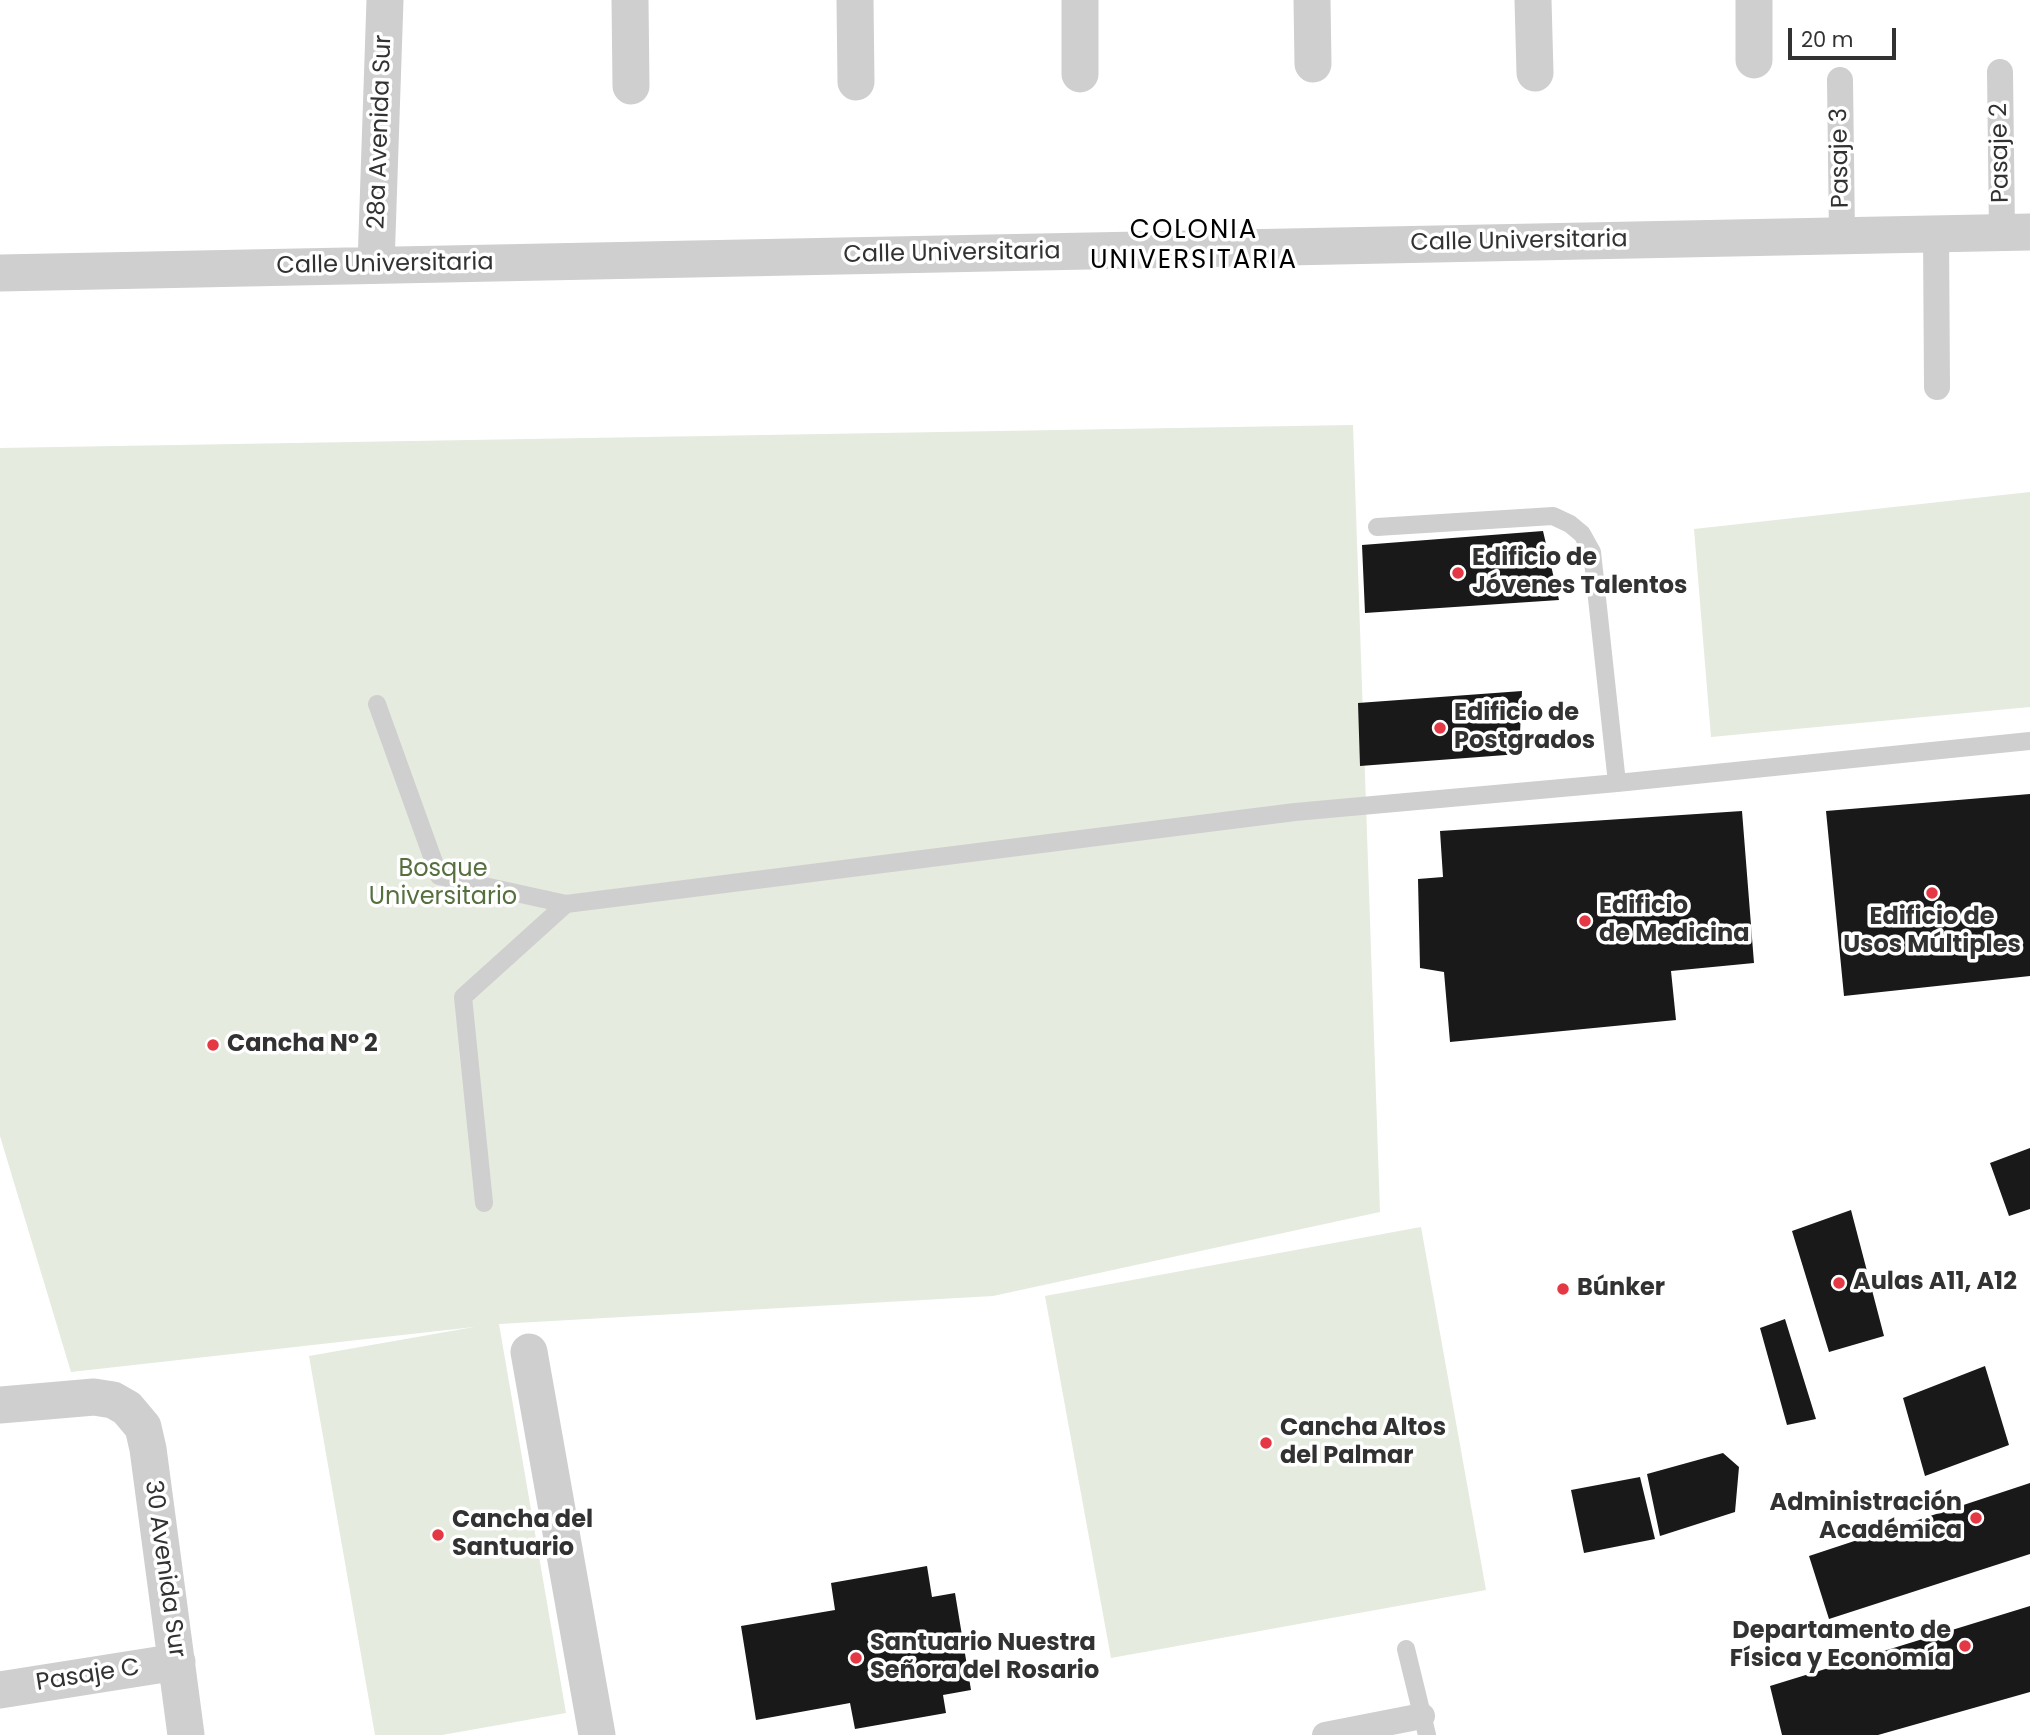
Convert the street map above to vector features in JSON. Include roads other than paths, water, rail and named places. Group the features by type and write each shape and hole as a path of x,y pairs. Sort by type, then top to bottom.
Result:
{"street":[{"name":"28a Avenida Sur","path":"376,265 385,0"},
{"path":"630,0 632,86"},
{"path":"855,0 856,82"},
{"path":"1080,0 1080,74"},
{"path":"1312,0 1313,64"},
{"path":"1534,0 1535,74"},
{"path":"1754,0 1754,61"},
{"name":"Pasaje 2","path":"2000,72 2016,233"},
{"name":"Pasaje 3","path":"1840,80 1842,236"},
{"name":"Calle Universitaria","path":"0,272 2016,233"},
{"path":"1936,234 1937,387"},
{"path":"529,1352 597,1735"},
{"name":"30 Avenida Sur","path":"0,1405 94,1397 113,1400 127,1408 143,1427 186,1735"},
{"name":"Pasaje C","path":"0,1690 177,1662"},
{"path":"1325,1735 1425,1726"}],"lane":[{"path":"1377,527 1553,516 1570,524 1582,534 1592,552 1617,783"},
{"path":"377,704 439,876 566,904 1295,811 1617,783 2030,741"},
{"path":"484,1203 463,997 566,904"},
{"path":"1406,1649 1425,1726"}],"place":[{"name":"Edificio de Jóvenes Talentos","path":"1458,573"},
{"name":"Edificio de Postgrados","path":"1440,728"},
{"name":"Edificio de Usos Múltiples","path":"1932,893"},
{"name":"Edificio de Medicina","path":"1585,921"},
{"name":"Cancha Nº 2","path":"213,1045"},
{"name":"Aulas A11, A12","path":"1839,1283"},
{"name":"Búnker","path":"1563,1289"},
{"name":"Cancha Altos del Palmar","path":"1266,1443"},
{"name":"Administración Académica","path":"1976,1518"},
{"name":"Cancha del Santuario","path":"438,1535"},
{"name":"Departamento de Física y Economía","path":"1965,1646"},
{"name":"Santuario Nuestra Señora del Rosario","path":"856,1658"}],"district":[{"name":"COLONIA UNIVERSITARIA","path":"1194,246"}],"park label":[{"name":"Bosque Universitario","path":"443,884"}]}
